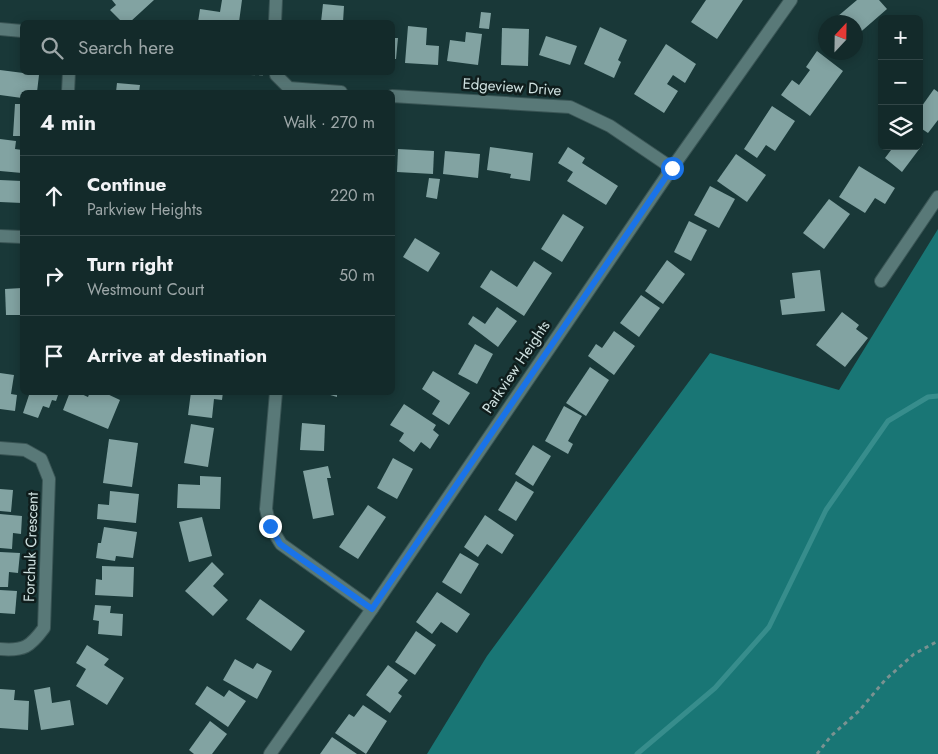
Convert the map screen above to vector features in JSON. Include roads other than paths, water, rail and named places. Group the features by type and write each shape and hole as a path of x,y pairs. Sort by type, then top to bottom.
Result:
{"street":[{"path":"275,20 276,0"},
{"name":"Parkview Heights","path":"270,754 372,609 672,168 791,0"},
{"path":"0,29 20,31"},
{"path":"68,90 69,75"},
{"path":"277,75 289,88 315,90"},
{"name":"Edgeview Drive","path":"395,96 570,107 610,126 672,168"},
{"path":"881,281 938,197"},
{"path":"0,236 20,237"},
{"path":"276,395 266,509 270,526 280,544 372,609"},
{"name":"Forchuk Crescent","path":"0,448 25,450 41,459 49,479 44,628 32,644 14,650 0,649"}],"waterway":[{"path":"637,754 715,688 769,627 826,510 888,421 928,397 938,396"}]}
